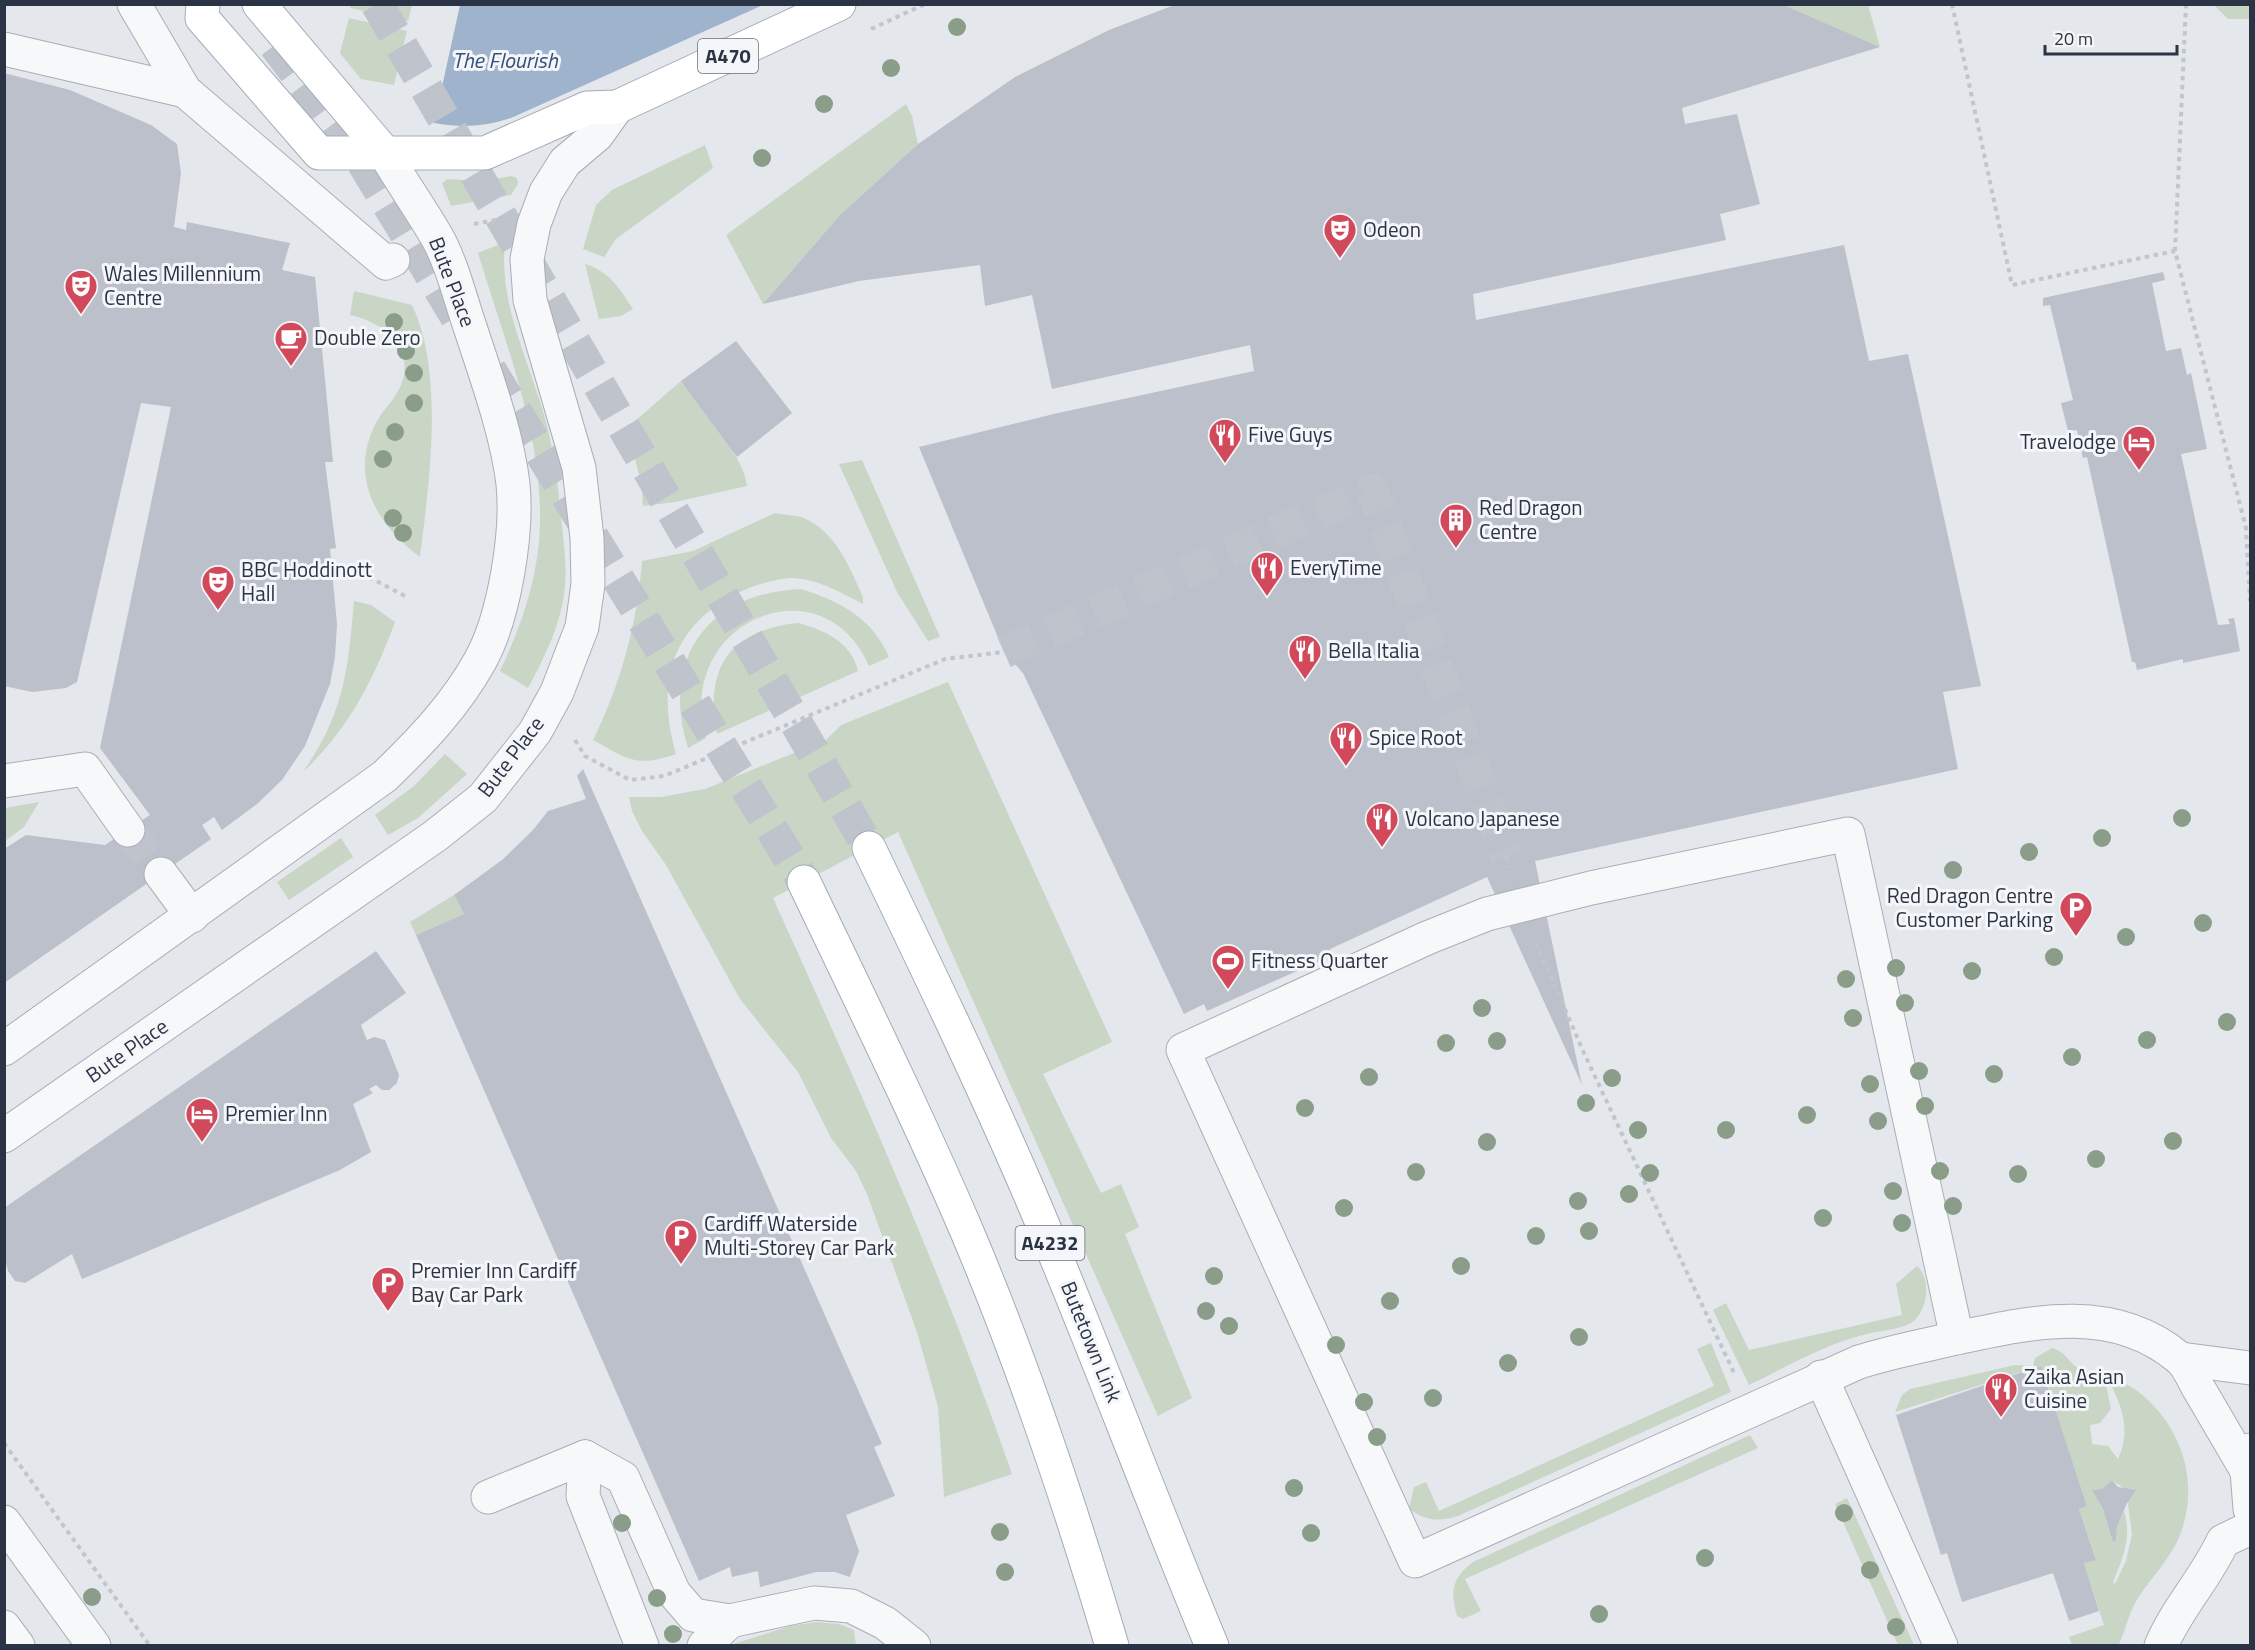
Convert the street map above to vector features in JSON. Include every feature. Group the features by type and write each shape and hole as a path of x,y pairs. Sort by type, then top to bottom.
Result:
{"main road":[{"path":"203,4 202,18 319,153 384,152"},
{"path":"260,4 384,152"},
{"name":"A470","path":"384,152 428,155 485,153 587,108 617,107 839,4"},
{"name":"Butetown Link","path":"869,848 978,1076 1029,1193 1099,1361 1212,1646"},
{"path":"804,882 903,1090 994,1299 1078,1532 1112,1646"}],"street":[{"path":"134,4 185,91 386,263 393,260"},
{"path":"4,49 185,91"},
{"name":"Bute Place","path":"4,1136 435,836 483,798 535,732 557,692 582,627 588,584 579,468 530,300 527,259 534,224 546,192 565,162 597,135 617,107"},
{"name":"Bute Place","path":"4,1049 385,776 420,743 451,706 481,659 503,599 511,546 513,485 492,392 438,239 384,152"},
{"path":"4,781 85,769 128,830"},
{"path":"1957,1338 1848,834 1516,906 1427,938 1183,1050 1415,1561 1821,1377 1895,1350 1957,1338 2027,1323 2074,1319 2134,1332 2181,1359 2250,1368"},
{"path":"161,874 192,915"},
{"path":"2181,1359 2249,1461 2250,1509"},
{"path":"1821,1377 1941,1646"},
{"path":"488,1497 585,1456"},
{"path":"585,1456 623,1478 674,1593 693,1615 730,1622 814,1603 851,1606 885,1623 914,1646"},
{"path":"585,1456 583,1496 642,1646"},
{"path":"4,1522 94,1646"},
{"path":"2161,1646 2174,1620 2215,1559 2223,1541 2250,1527"},
{"path":"704,1646 730,1622"},
{"path":"4,1627 18,1646"}],"path":[{"path":"1952,4 2012,285 2175,250"},
{"path":"2186,4 2175,250 2246,528 2250,601"},
{"path":"470,225 486,219 502,220"},
{"path":"361,573 405,596"},
{"path":"570,736 585,756 630,780 664,776 945,659 1004,652"},
{"path":"1531,937 1536,942 1584,1053 1737,1378"},
{"path":"4,1443 150,1646"}],"green space":[{"path":"351,4 412,5 408,21 350,8"},
{"path":"1781,5 1868,5 1880,47"},
{"path":"2214,5 2250,5 2250,19 2228,19"},
{"path":"349,18 407,31 394,85 361,79 340,53"},
{"path":"906,104 912,116 918,144 840,215 763,304 726,235"},
{"path":"705,145 713,168 616,239 604,257 583,249 596,205 612,190"},
{"path":"511,176 517,178 518,184 511,195 451,206 442,183 448,179 484,181"},
{"path":"505,242 505,282 513,320 551,444 559,494 566,579 556,626 528,688 500,671 522,618 533,581 539,542 539,489 535,455 520,386 478,253"},
{"path":"585,264 607,276 633,309 621,316 599,319"},
{"path":"354,291 412,305 422,333 428,363 432,430 420,557 391,530 380,515 371,498 366,481 365,462 368,443 376,423 401,385 404,359 394,338 385,330 362,318 350,315"},
{"path":"681,381 730,447 745,475 747,486 675,502 643,506 641,482 627,428"},
{"path":"862,460 940,637 928,641 897,592 839,464"},
{"path":"775,513 804,518 825,532 847,563 863,597 863,604 809,580 790,578 754,586 734,595 712,609 694,625 673,662 668,706 670,729 676,754 641,761 624,756 593,740 612,697 626,653 636,608 642,561 693,551"},
{"path":"801,589 829,599 853,613 874,632 889,657 869,666 847,633 819,615 788,611 758,618 731,636 711,663 702,697 706,738 688,748 681,715 681,686 687,659 699,636 717,617 740,603 768,593"},
{"path":"354,601 371,605 395,622 378,664 358,703 333,739 303,772 317,751 342,691"},
{"path":"798,623 818,629 836,639 849,652 858,671 717,734 714,710 715,689 719,671 727,656 739,644 755,634 774,627"},
{"path":"948,682 1112,1042 1043,1074 1101,1193 1121,1184 1139,1227 1125,1234 1192,1398 1158,1416 898,832 773,898 929,1255 986,1400 1012,1474 944,1497 938,1407 917,1332 867,1194 856,1171 831,1138 798,1072 740,999 666,865 642,831 632,811 629,797 661,797 705,789 826,740 841,725"},
{"path":"445,754 467,774 418,818 388,835 375,815 414,786"},
{"path":"39,802 24,827 5,841 5,808"},
{"path":"341,838 353,857 289,900 277,882"},
{"path":"454,895 464,914 416,935 410,922"},
{"path":"1917,1266 1924,1278 1926,1293 1923,1308 1911,1323 1840,1342 1749,1385 1713,1310 1726,1303 1749,1350 1902,1315 1896,1284"},
{"path":"1711,1343 1731,1392 1458,1516 1433,1519 1421,1516 1409,1509 1414,1487 1426,1482 1439,1511 1714,1386 1697,1349"},
{"path":"2052,1348 2063,1353 2077,1368 2099,1373 2105,1379 2111,1409 2100,1423 2090,1425 2092,1444 2108,1446 2118,1459 2122,1448 2123,1417 2117,1397 2107,1377 2133,1388 2153,1405 2177,1440 2184,1459 2188,1480 2188,1501 2177,1542 2135,1603 2118,1646 2072,1645 2069,1637 2104,1625 2084,1563 2096,1559 2079,1509 2087,1506 2041,1366 1895,1412 1902,1395 1910,1389 2015,1365 2033,1366 2035,1358","holes":["2112,1480 2126,1490 2132,1534 2126,1561 2115,1584 2113,1582 2127,1538 2124,1511 2117,1527 2116,1541 2113,1542 2103,1509 2092,1490 2102,1489"]},
{"path":"1750,1435 1758,1448 1465,1579 1481,1611 1463,1619 1457,1616 1454,1586 1461,1574 1473,1562"},
{"path":"1847,1498 1914,1645 1898,1645 1835,1504"},
{"path":"816,1622 839,1624 854,1630 856,1645 731,1645 790,1626"}],"water":[{"name":"The Flourish","path":"460,4 763,5 511,118 482,125 454,126 434,123"}],"building":[{"name":"Red Dragon Centre","path":"1177,4 1781,4 1880,47 1682,108 1685,124 1737,114 1760,204 1720,214 1726,240 1473,294 1476,320 1844,245 1869,361 1908,354 1981,686 1943,692 1958,769 1535,861 1582,1085 1487,877 1330,949 1333,955 1207,1011 1204,1004 1184,1014 1023,673 1004,652 919,447 1058,413 1254,371 1250,345 1052,389 1032,295 985,306 980,265 859,281 763,304 840,215 918,144 1015,77 1109,30"},
{"path":"4,73 70,90 151,125 177,144 181,173 174,227 186,230 187,222 290,243 282,270 315,277 333,462 325,462 336,548 330,549 337,624 335,657 330,684 305,746 282,780 257,804 222,830 214,817 202,825 211,839 4,983 4,849 26,835 105,845 150,815 100,748 171,407 141,403 77,682 66,688 32,692 4,686"},
{"path":"2163,272 2165,280 2152,283 2166,351 2181,348 2187,375 2191,373 2207,449 2181,454 2218,625 2230,624 2228,619 2234,618 2240,651 2183,663 2183,659 2137,670 2135,662 2132,662 2087,457 2083,458 2077,430 2068,431 2061,403 2073,400 2050,305 2043,306 2043,298"},
{"path":"736,341 792,413 737,457 681,381"},
{"name":"Cardiff Waterside Multi-Storey Car Park","path":"583,769 882,1444 874,1447 895,1496 846,1515 859,1551 850,1577 835,1572 816,1572 760,1587 758,1571 732,1577 730,1567 699,1581 416,935 464,914 454,895 502,860 533,830 548,811 586,799 577,776"},
{"path":"376,951 406,993 361,1025 367,1040 374,1037 385,1040 399,1075 397,1083 389,1090 382,1090 376,1085 369,1089 373,1093 353,1104 371,1152 340,1170 82,1279 72,1254 25,1283 15,1281 8,1271 4,1255 4,1208"},
{"path":"2041,1366 2087,1506 2079,1509 2096,1560 2084,1563 2099,1611 2069,1621 2053,1573 1962,1602 1947,1553 1941,1555 1896,1415"},
{"path":"2112,1480 2118,1487 2136,1490 2127,1503 2117,1527 2116,1541 2113,1542 2103,1509 2092,1490 2102,1489"}],"tunnel":[{"path":"377,4 869,848"},
{"path":"275,45 362,161 464,329"},
{"path":"490,370 804,882"},
{"path":"1004,652 1372,490 1507,857"},
{"path":"128,830 161,874"}],"place":[{"name":"Odeon","path":"1340,259"},
{"name":"Wales Millennium Centre","path":"81,315"},
{"name":"Double Zero","path":"291,367"},
{"name":"Five Guys","path":"1225,464"},
{"name":"Travelodge","path":"2139,471"},
{"name":"Red Dragon Centre","path":"1456,549"},
{"name":"EveryTime","path":"1267,597"},
{"name":"BBC Hoddinott Hall","path":"218,611"},
{"name":"Bella Italia","path":"1305,680"},
{"name":"Spice Root","path":"1346,767"},
{"name":"Volcano Japanese","path":"1382,848"},
{"name":"Red Dragon Centre Customer Parking","path":"2076,937"},
{"name":"Fitness Quarter","path":"1228,990"},
{"name":"Premier Inn","path":"202,1143"},
{"name":"Cardiff Waterside Multi-Storey Car Park","path":"681,1265"},
{"name":"Premier Inn Cardiff Bay Car Park","path":"388,1312"},
{"name":"Zaika Asian Cuisine","path":"2001,1418"}]}
